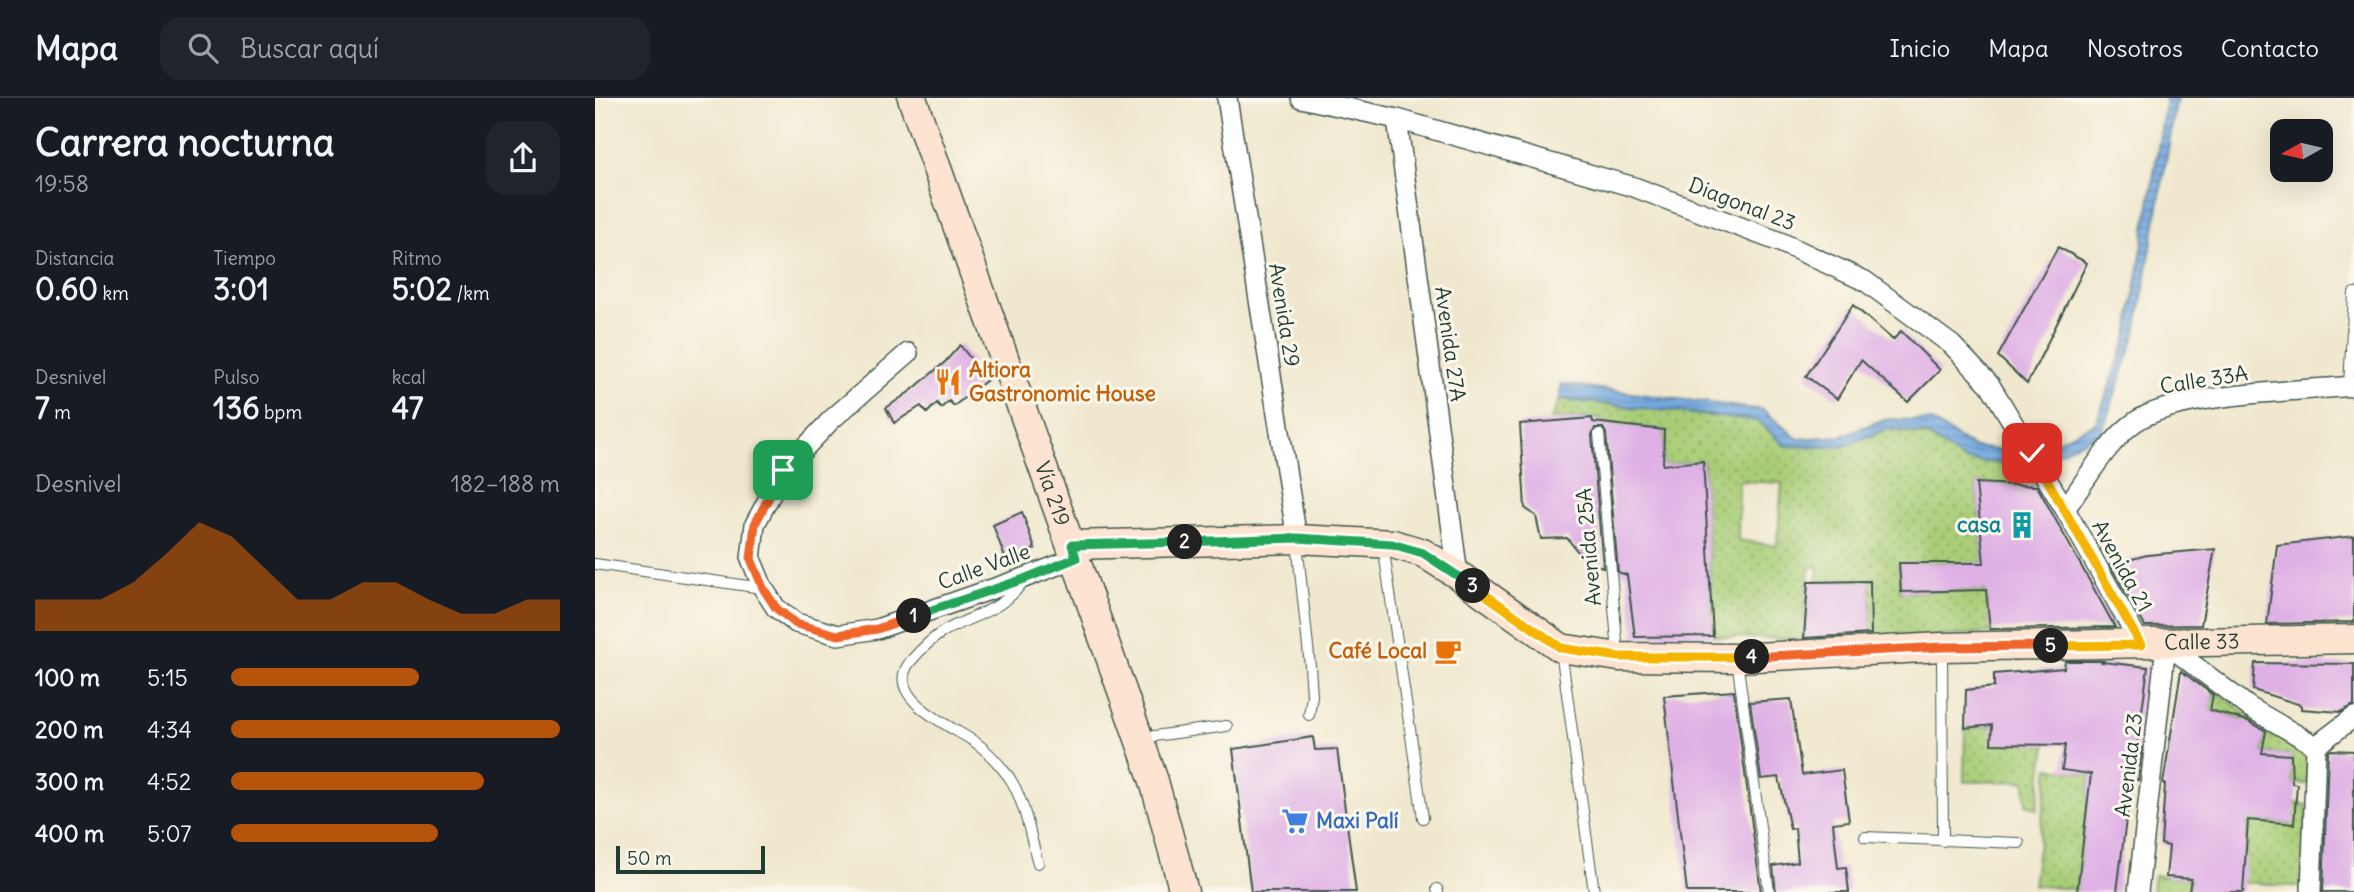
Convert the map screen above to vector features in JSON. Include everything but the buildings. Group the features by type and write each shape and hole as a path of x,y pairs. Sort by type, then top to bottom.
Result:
{"main road":[{"name":"Vía 219","path":"912,98 1154,781 1184,892"},
{"name":"Calle 33","path":"1074,551 1297,538 1392,544 1423,553 1561,648 1619,657 1737,658 1942,647 2354,639"}],"street":[{"name":"Avenida 29","path":"1227,98 1297,538"},
{"name":"Diagonal 23","path":"1301,98 1397,119 1634,187 1780,242 1865,281 1952,345 1990,385 2064,509"},
{"name":"Avenida 27A","path":"1397,119 1458,575"},
{"name":"Calle Valle","path":"908,353 831,421 783,470 755,524 751,559 763,588 776,608 796,624 838,635 877,629 1024,579 1074,551"},
{"name":"Calle 33A","path":"2064,509 2113,444 2134,423 2151,413 2174,406 2239,396 2351,386"},
{"name":"Avenida 21","path":"2064,509 2154,644"},
{"path":"2154,644 2249,708 2316,746"},
{"name":"Avenida 23","path":"2137,892 2154,644"},
{"path":"2316,746 2349,727"},
{"path":"2311,892 2316,746"}],"lane":[{"path":"2351,386 2354,293"},
{"name":"Avenida 25A","path":"1599,434 1619,657"},
{"path":"1297,538 1310,666 1312,696 1309,715"},
{"path":"1383,543 1423,818"},
{"path":"595,565 763,588"},
{"path":"1024,579 1006,601 944,631 923,647 907,665 904,681 910,698 976,743 993,757 1010,779 1038,863"},
{"path":"1942,647 1943,841"},
{"path":"1561,648 1594,892"},
{"path":"1737,658 1769,892"},
{"path":"1139,738 1227,726"},
{"path":"1865,837 2019,843"}],"green space":[{"path":"1560,399 1758,421 1785,446 1841,447 1887,429 1929,436 1964,460 2031,466 2042,486 1976,483 1984,563 1899,564 1900,592 1986,590 1991,633 1871,640 1870,581 1817,582 1819,567 1809,567 1804,640 1713,636 1703,461 1663,465 1664,430 1618,426 1596,418 1551,419","holes":["1739,481 1782,483 1777,546 1738,540"]},
{"path":"2214,690 2256,721 2251,735 2240,735 2243,719 2210,710"},
{"path":"2049,723 2037,809 2026,804 2025,781 1964,782 1965,728"},
{"path":"2267,726 2309,750 2307,784 2292,783 2290,755 2262,753"},
{"path":"2049,768 2091,774 2078,890 2033,885"},
{"path":"2259,773 2260,821 2291,824 2292,802 2307,805 2304,887 2229,881 2246,854 2248,824 2232,823"},
{"path":"2154,875 2191,879 2189,892 2152,892"}],"water":[{"path":"2166,98 2177,98 2136,333 2102,432 2031,466 1964,460 1925,434 1887,429 1841,447 1785,446 1758,421 1560,399 1561,384 1763,410 1798,439 1841,436 1884,419 1931,421 1973,447 2031,453 2096,423 2128,335"}],"place":[{"name":"Altiora Gastronomic House","path":"948,382"},
{"name":"casa","path":"2022,525"},
{"name":"Café Local","path":"1448,651"},
{"name":"Maxi Palí","path":"1295,821"}],"route":[{"path":"783,470 755,524 751,559 763,588 776,608 796,624 838,635 877,629 1024,579 1076,558 1072,545 1297,538 1392,544 1423,553 1561,648 1619,657 1737,658 1942,647 2141,645 2032,453"}]}
